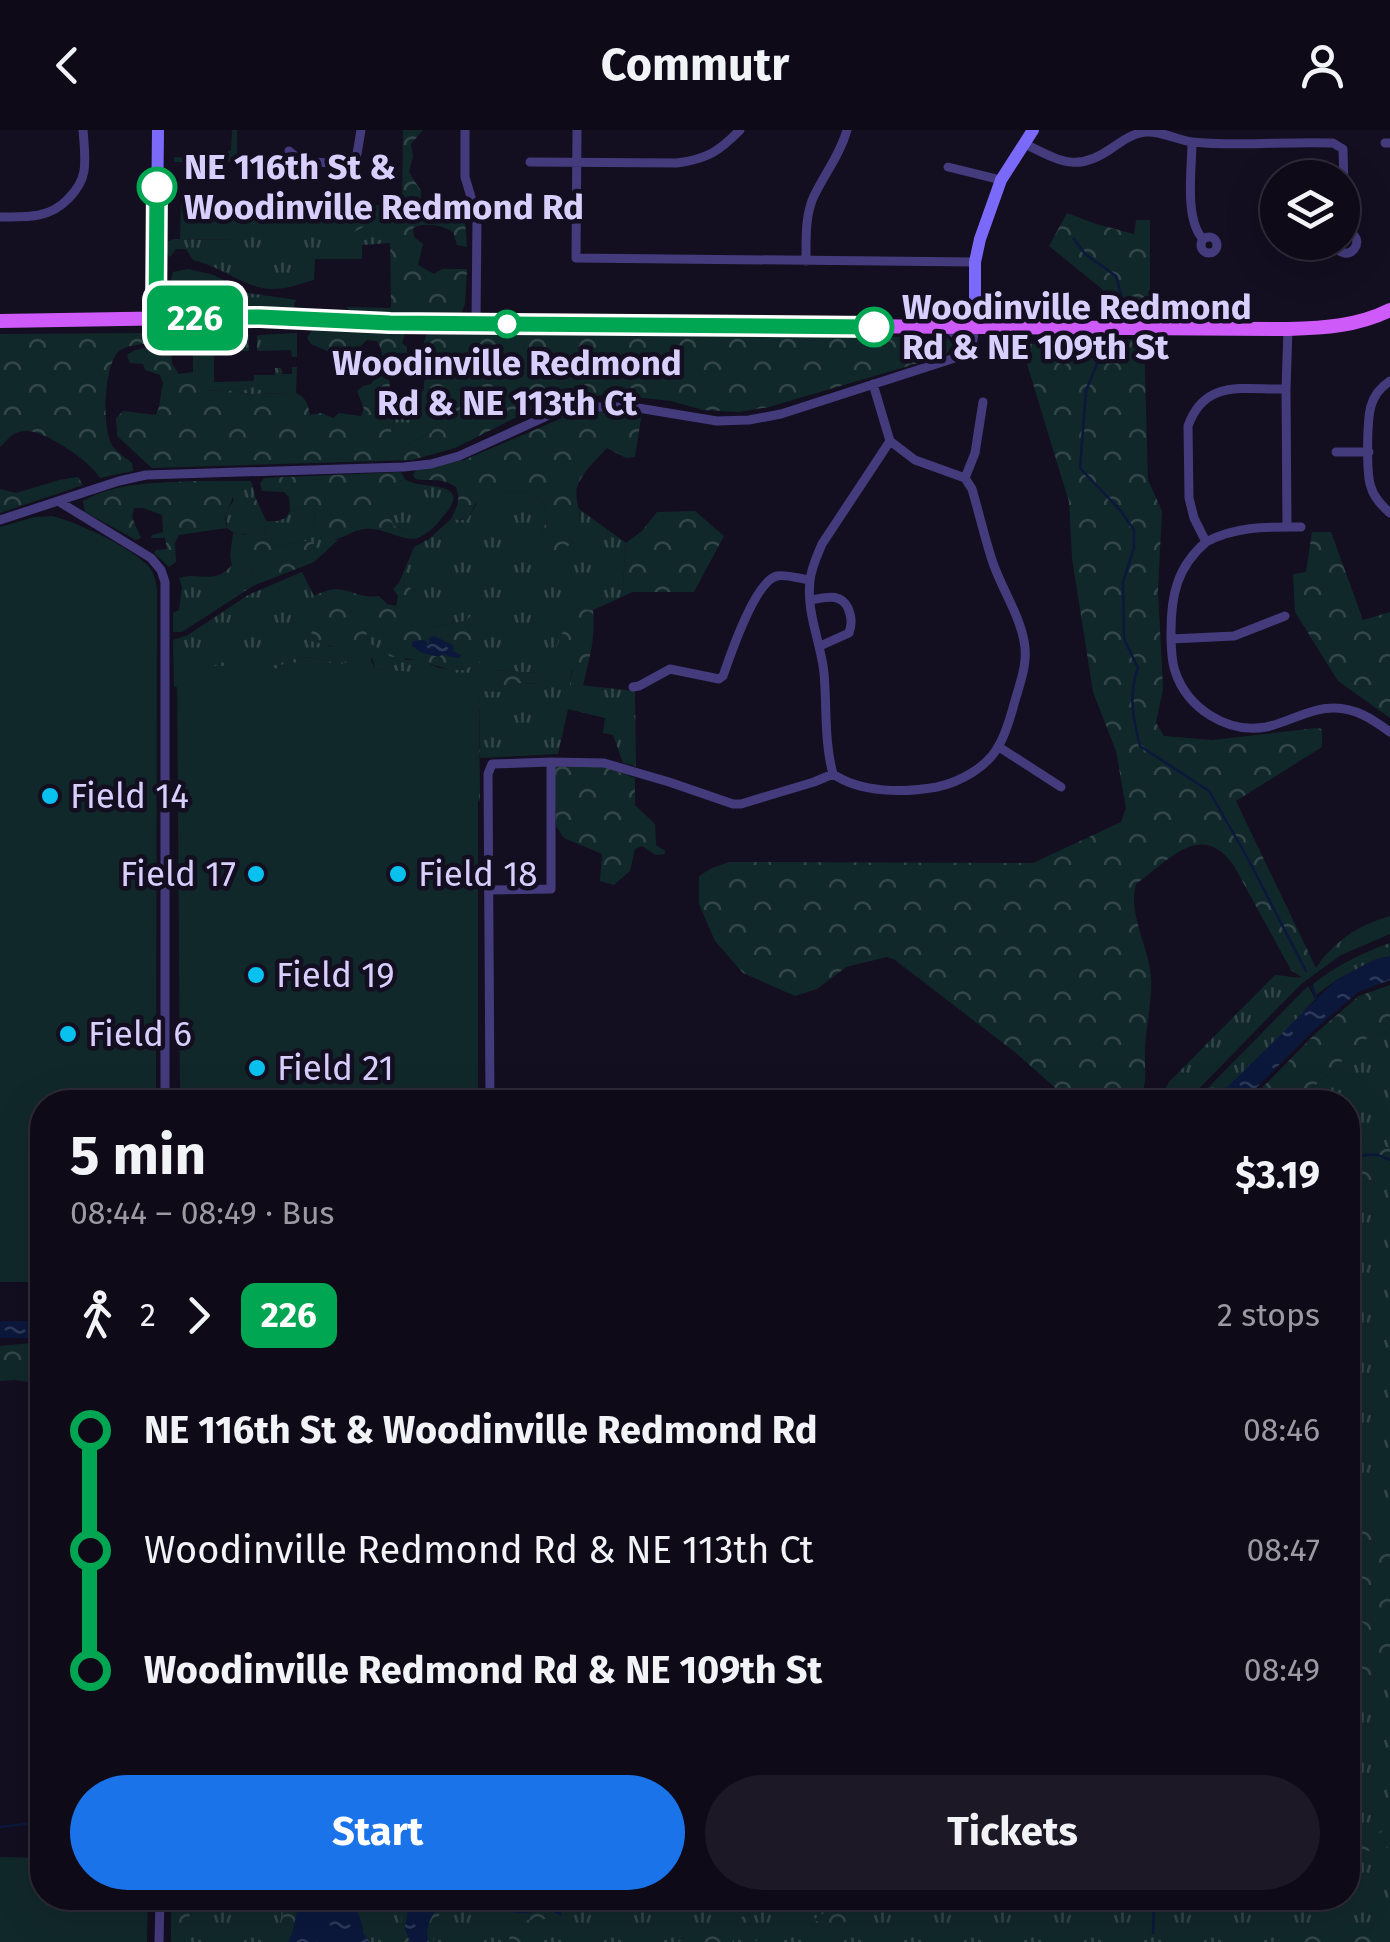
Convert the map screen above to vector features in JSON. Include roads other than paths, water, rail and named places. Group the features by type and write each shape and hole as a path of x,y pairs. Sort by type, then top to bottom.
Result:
{"main road":[{"path":"0,321 260,317 476,324 1288,329 1352,324 1390,310"}],"street":[{"path":"0,217 44,215 58,210 79,187 84,170 83,130"},
{"path":"156,318 158,130"},
{"path":"288,151 302,162 345,162 355,157 360,147 361,130"},
{"path":"465,130 465,178 477,217 476,324"},
{"path":"577,130 576,258 975,262"},
{"path":"530,162 692,161 711,156 740,130"},
{"path":"806,260 812,198 842,148 848,130"},
{"path":"0,520 119,480 155,474 431,464 547,416 593,407 632,407 717,421 750,420 781,414 958,357 972,346 975,262 980,239 1001,180 1034,130"},
{"path":"1025,144 1057,160 1079,163 1094,160 1126,138 1153,132 1192,142 1337,144 1343,149 1344,160"},
{"path":"1192,142 1192,211 1196,232 1203,239"},
{"path":"1094,160 1100,174"},
{"path":"948,167 1001,180"},
{"path":"946,326 961,340 958,357"},
{"path":"1287,527 1288,329"},
{"path":"1389,512 1372,490 1369,452 1370,410 1380,388 1390,381"},
{"path":"872,384 890,441 915,460 966,478 1026,650 1024,669 999,746 982,765 962,778 926,789 864,789 834,774 828,752 824,672 810,600 810,580 822,544 890,441"},
{"path":"1206,542 1189,498 1188,426 1200,402 1226,390 1286,390"},
{"path":"966,478 975,452 983,402"},
{"path":"1336,452 1369,452"},
{"path":"58,502 151,558 165,582 165,1090"},
{"path":"1301,527 1230,532 1206,542 1192,554 1174,588 1171,606 1172,661 1176,674 1197,706 1219,720 1256,728 1324,709 1348,710 1390,732"},
{"path":"633,687 670,669 719,679 745,618 768,582 777,576 810,580"},
{"path":"810,600 840,598 852,618 849,633 820,646"},
{"path":"1171,639 1234,636 1285,616"},
{"path":"999,746 1061,787"},
{"path":"489,890 551,889 551,762"},
{"path":"490,1090 488,774 492,764 604,764 733,804 748,803 834,774"},
{"path":"160,1910 160,1942"}],"water":[{"path":"434,636 453,645 460,658 422,653 412,646 413,641 425,640 429,646 429,638"},
{"path":"1390,956 1390,980 1358,992 1254,1090 1224,1090 1336,980"},
{"path":"0,1321 30,1321 30,1338 0,1338"},
{"path":"297,1910 355,1910 370,1942 288,1942"},
{"path":"407,1910 436,1910 429,1924 429,1942 410,1942 405,1929"},
{"path":"511,1910 560,1910 562,1916 548,1911"}],"waterway":[{"path":"1074,239 1085,254 1116,276 1123,302"},
{"path":"1104,346 1086,391 1080,468 1134,530 1134,548 1123,582 1124,639 1138,668 1133,707 1140,746 1209,791 1306,971"},
{"path":"1312,987 1317,1000"},
{"path":"1360,1157 1378,1155 1390,1160"},
{"path":"0,1827 30,1823"},
{"path":"1153,1933 1154,1910"}],"place":[{"name":"NE 116th St & Woodinville Redmond Rd","path":"157,187"},
{"name":"Woodinville Redmond Rd & NE 113th Ct","path":"507,324"},
{"name":"Woodinville Redmond Rd & NE 109th St","path":"874,327"},
{"name":"Field 14","path":"50,796"},
{"name":"Field 17","path":"256,874"},
{"name":"Field 18","path":"398,874"},
{"name":"Field 19","path":"256,975"},
{"name":"Field 6","path":"68,1034"},
{"name":"Field 21","path":"257,1068"}]}
